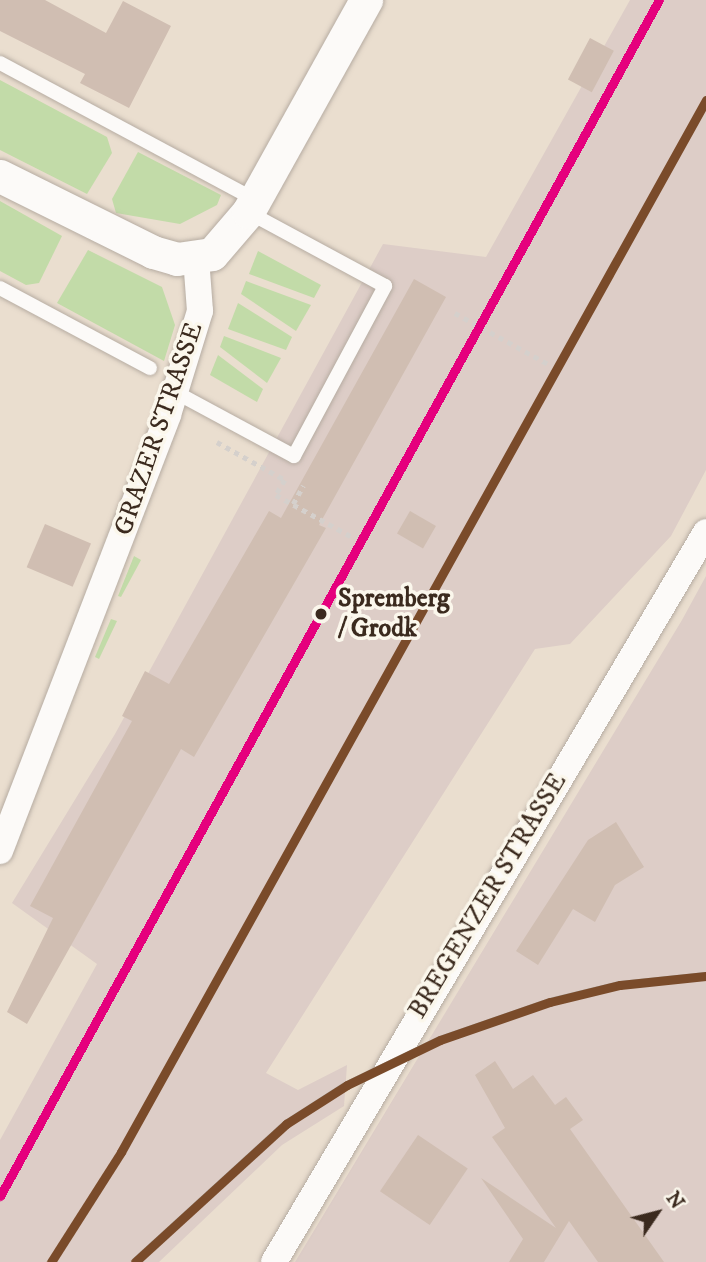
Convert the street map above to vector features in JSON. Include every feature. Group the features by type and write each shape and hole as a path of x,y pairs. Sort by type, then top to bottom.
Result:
{"street":[{"path":"0,176 153,252 196,258 223,246 244,199 366,0"},
{"name":"GRAZER STRASSE","path":"0,851 172,403 201,311 196,258"},
{"name":"BREGENZER STRASSE","path":"274,1262 706,532"}],"lane":[{"path":"0,63 244,199 385,286 294,456 172,403"},
{"path":"0,288 150,368"}],"path":[{"path":"455,313 548,364"},
{"path":"172,403 285,480 276,495 352,537"},
{"path":"293,504 303,486"}],"shaded area":[{"path":"630,0 706,0 706,470 671,536 570,644 535,649 266,1073 298,1090 347,1065 344,1106 282,1145 159,1262 0,1262 0,1140 97,964 12,903 115,734 383,244 486,257"},
{"path":"706,576 706,1262 295,1262 682,620"}],"green space":[{"path":"0,80 107,137 112,153 87,194 0,150"},
{"path":"138,152 221,195 217,205 180,224 116,213 112,199"},
{"path":"0,201 62,236 39,283 26,285 0,271"},
{"path":"88,250 162,287 175,325 164,361 57,303"},
{"path":"258,251 321,285 314,298 249,274"},
{"path":"246,281 311,305 296,331 241,294"},
{"path":"238,303 292,337 286,350 228,329"},
{"path":"224,336 281,358 267,383 220,347"},
{"path":"218,355 263,389 257,402 210,375"},
{"path":"134,556 141,560 121,597 118,596"},
{"path":"111,619 117,621 99,659 95,657"}],"building":[{"path":"0,0 45,0 106,33 123,1 171,26 129,108 80,83 85,74 0,31"},
{"path":"590,38 614,51 592,92 568,79"},
{"path":"414,279 446,297 319,525 326,528 194,757 181,749 27,1024 7,1012 53,918 30,906 132,721 122,716 145,671 169,684 269,511 281,518"},
{"path":"410,511 436,526 423,549 397,534"},
{"path":"45,524 91,544 73,587 27,567"},
{"path":"616,822 644,867 615,885 595,922 573,909 538,965 516,951 588,840"},
{"path":"495,1061 513,1089 533,1075 555,1105 566,1097 583,1120 570,1129 664,1262 598,1262 569,1221 544,1262 509,1262 523,1239 481,1178 556,1228 492,1137 505,1128 475,1075"},
{"path":"418,1135 468,1169 430,1225 380,1191"}],"railway":[{"path":"135,1262 286,1124 347,1085 440,1040 550,1002 620,985 706,976"}],"transit line":[{"path":"0,1196 659,0"},
{"path":"51,1262 121,1152 706,100"},
{"path":"135,1262 286,1124 347,1085 440,1040 550,1002 620,985 706,976"}],"place":[{"name":"Spremberg / Grodk","path":"321,614"}]}
